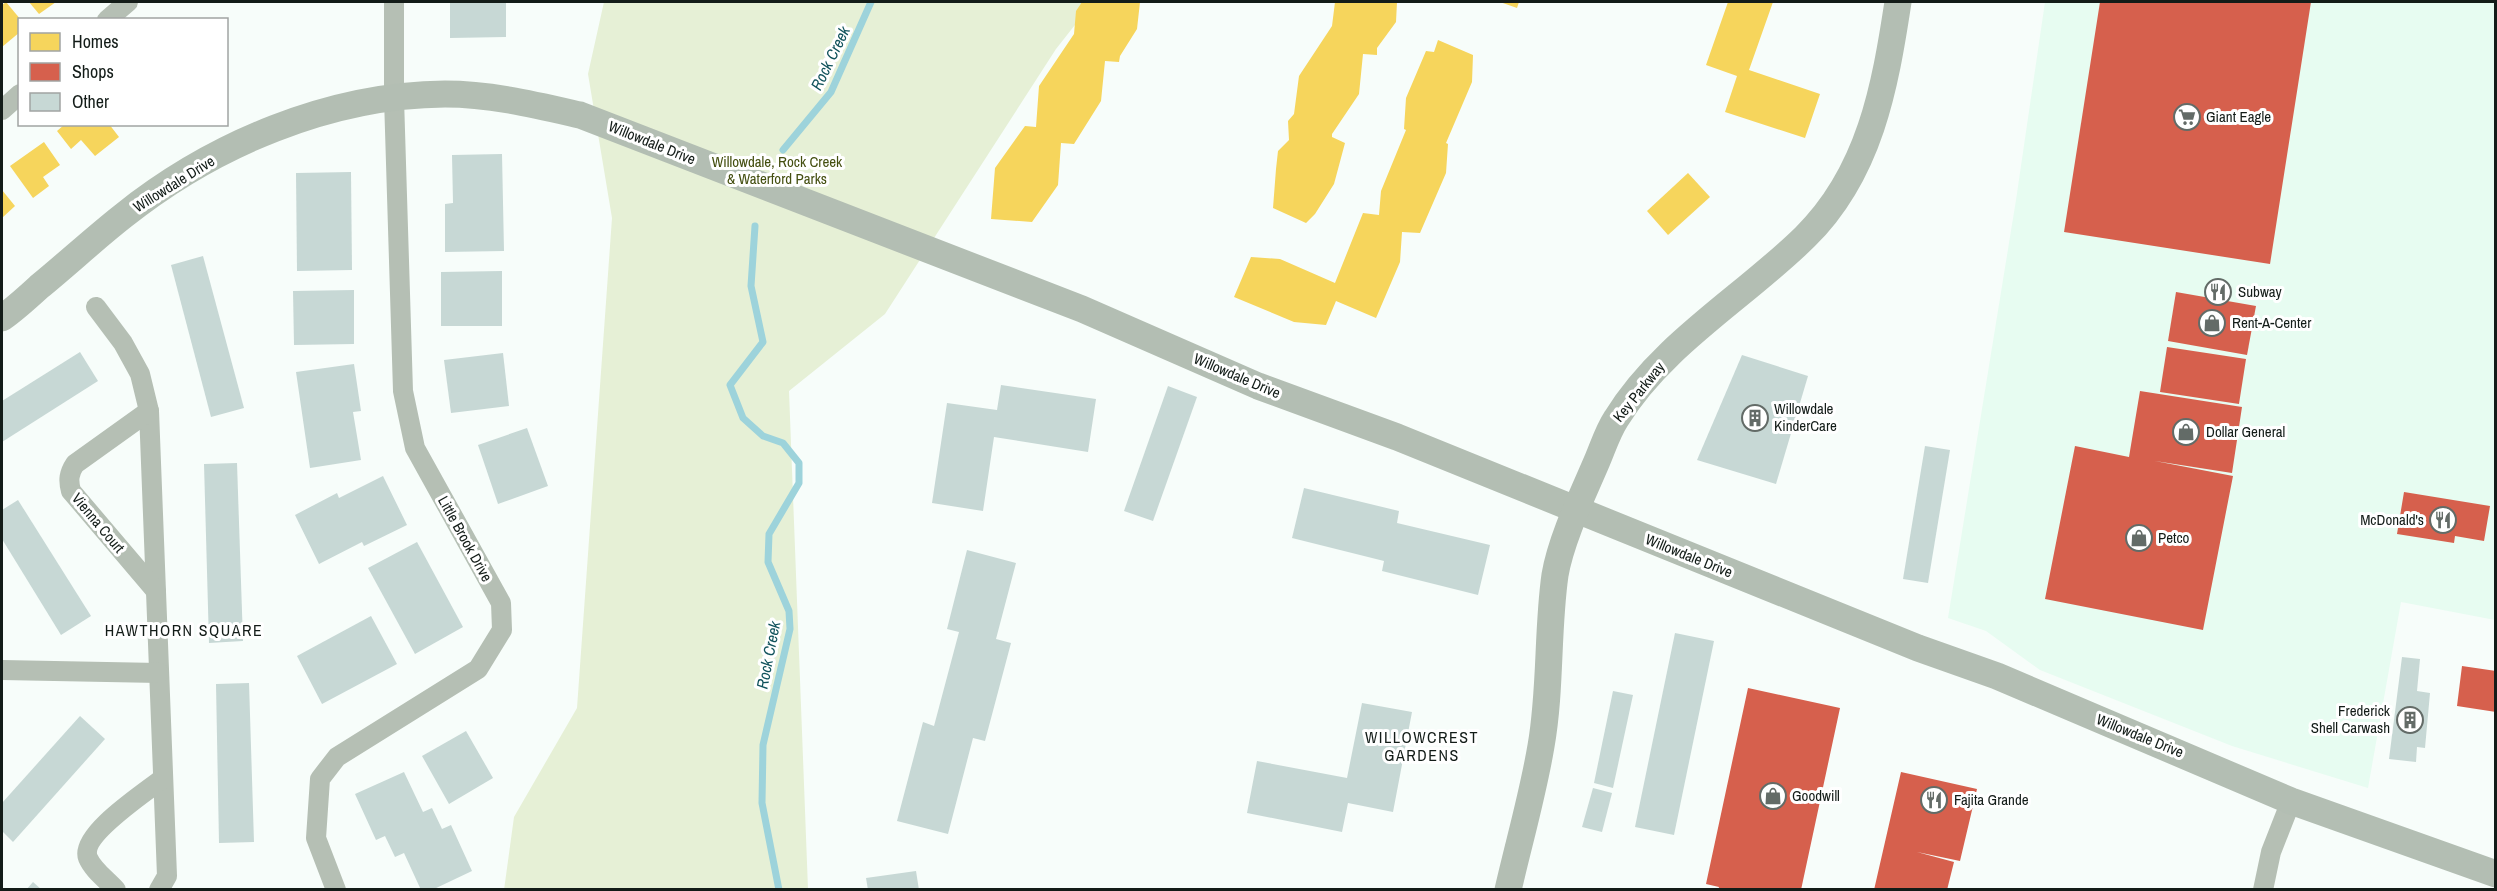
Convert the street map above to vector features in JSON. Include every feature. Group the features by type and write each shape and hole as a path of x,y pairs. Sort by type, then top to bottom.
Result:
{"street":[{"path":"109,18 128,2"},
{"name":"Little Brook Drive","path":"336,890 316,838 320,778 337,757 478,669 502,630 501,603 415,448 403,391 394,98 394,2"},
{"name":"Key Parkway","path":"1508,890 1542,745 1556,573 1576,509 1615,420 1647,378 1681,343 1804,238 1844,189 1859,161 1877,111 1886,77 1898,2"},
{"name":"Willowdale Drive","path":"2,318 125,214 186,173 267,131 327,110 394,98 446,94 496,98 580,115 1082,309 1258,386 1576,509 1918,648 1997,676 2291,801 2496,874"},
{"path":"2,110 18,96"},
{"path":"96,308 123,343 140,374 149,411 167,876 159,890"},
{"name":"Vienna Court","path":"149,411 75,464 70,471 68,481 70,491 156,591"},
{"path":"2,670 159,672"},
{"path":"117,890 88,858 87,850 90,842 111,819 162,779"},
{"path":"2263,890 2269,858 2291,801"}],"shaded area":[{"path":"2045,2 2495,2 2495,620 2401,602 2368,788 2232,746 2040,670 1986,631 1948,618 2016,200"}],"green space":[{"name":"Willowdale, Rock Creek & Waterford Parks","path":"604,2 1093,2 1056,49 885,314 789,391 808,889 504,890 514,817 577,708 612,218 588,74"}],"building: Homes":[{"path":"6,2 19,18 18,34 2,47 2,5"},
{"path":"29,2 56,2 39,14"},
{"path":"1082,2 1140,2 1137,29 1120,56 1119,62 1105,61 1101,101 1074,144 1061,143 1058,185 1032,222 991,219 995,168 1025,126 1036,127 1039,86 1074,34 1076,11"},
{"path":"1335,2 1397,2 1396,22 1377,48 1377,55 1363,54 1359,94 1332,134 1332,137 1345,143 1334,184 1315,214 1306,223 1273,208 1278,151 1289,140 1288,121 1294,114 1299,76 1332,26"},
{"path":"1500,2 1519,2 1517,8"},
{"path":"1728,2 1773,2 1749,70 1820,94 1805,138 1725,112 1737,76 1706,65"},
{"path":"1438,40 1473,55 1472,82 1446,143 1448,144 1446,173 1420,233 1402,232 1400,262 1376,318 1336,301 1326,325 1294,322 1234,297 1251,257 1280,259 1335,283 1363,213 1379,215 1381,191 1406,130 1404,129 1406,98 1426,51 1434,52"},
{"path":"63,126 111,126 119,137 95,156 81,140 71,149 57,131"},
{"path":"44,142 60,165 43,177 49,186 33,198 10,166"},
{"path":"1688,173 1710,197 1668,235 1647,211"},
{"path":"2,190 15,206 2,218"}],"building: Shops":[{"name":"Giant Eagle","path":"2100,2 2311,2 2270,264 2064,232"},
{"name":"Rent-A-Center","path":"2176,292 2256,306 2247,355 2168,341"},
{"path":"2167,347 2246,359 2239,404 2160,392"},
{"name":"Petco","path":"2140,391 2242,407 2232,473 2155,461 2233,476 2203,630 2045,599 2075,446 2129,457"},
{"name":"McDonald's","path":"2404,492 2490,506 2484,541 2455,536 2454,543 2397,534"},
{"path":"2462,666 2496,671 2496,712 2457,706"},
{"name":"Goodwill","path":"1748,688 1840,708 1801,890 1718,890 1719,887 1706,884"},
{"path":"1901,772 1977,789 1960,861 1917,852 1954,862 1947,890 1874,890"}],"building: Other":[{"path":"450,2 506,2 506,37 450,38"},
{"path":"502,154 504,251 445,252 445,204 453,203 452,155"},
{"path":"351,172 352,270 297,271 296,173"},
{"path":"203,256 244,408 211,417 171,265"},
{"path":"502,271 502,326 441,326 441,272"},
{"path":"354,290 354,344 294,345 293,291"},
{"path":"80,352 98,381 2,442 2,401"},
{"path":"503,353 509,406 451,413 444,360"},
{"name":"Willowdale KinderCare","path":"1742,355 1808,376 1776,484 1697,460"},
{"path":"354,364 361,411 353,412 361,460 310,468 296,372"},
{"path":"1001,385 1096,399 1088,452 994,437 983,511 932,503 947,403 997,410"},
{"path":"1168,386 1197,397 1153,521 1124,511"},
{"path":"527,428 548,486 498,504 478,445"},
{"path":"1925,446 1950,450 1928,583 1903,579"},
{"path":"237,463 243,641 209,643 204,464"},
{"path":"383,476 407,525 364,546 362,542 319,564 295,515 337,493 339,498"},
{"path":"1304,488 1399,511 1397,523 1490,545 1478,595 1382,571 1384,561 1292,538"},
{"path":"18,500 91,616 61,635 2,539 2,510"},
{"path":"417,542 463,627 415,654 368,568"},
{"path":"967,550 1016,563 996,639 1011,643 985,741 973,738 948,834 897,821 923,722 934,726 959,632 947,629"},
{"path":"371,616 397,664 322,704 297,656"},
{"path":"1675,633 1714,641 1674,835 1635,827"},
{"name":"Frederick Shell Carwash","path":"2402,657 2420,659 2417,691 2430,693 2425,748 2417,747 2416,762 2389,759"},
{"path":"249,683 254,842 219,843 216,684"},
{"path":"1613,691 1633,695 1613,788 1594,783"},
{"path":"1362,703 1412,712 1393,812 1348,803 1342,832 1247,813 1257,761 1347,778"},
{"path":"80,716 105,739 13,842 2,831 2,803"},
{"path":"466,731 493,778 449,804 422,756"},
{"path":"404,772 423,812 432,808 442,829 451,825 472,871 432,890 421,890 404,853 395,857 385,836 376,840 355,794"},
{"path":"1593,788 1612,793 1602,832 1582,827"},
{"path":"916,871 919,890 868,890 866,878"},
{"path":"33,882 42,890 26,890"}],"waterway":[{"name":"Rock Creek","path":"783,150 831,92 871,2"},
{"name":"Rock Creek","path":"755,226 751,286 763,342 730,385 743,418 763,436 783,443 799,463 799,483 769,534 768,562 789,611 790,629 763,745 762,803 779,890"}],"place":[{"name":"Giant Eagle","path":"2187,117"},
{"name":"Subway","path":"2218,292"},
{"name":"Rent-A-Center","path":"2212,323"},
{"name":"Willowdale KinderCare","path":"1755,418"},
{"name":"Dollar General","path":"2186,432"},
{"name":"McDonald's","path":"2443,520"},
{"name":"Petco","path":"2139,538"},
{"name":"Frederick Shell Carwash","path":"2410,720"},
{"name":"Goodwill","path":"1773,796"},
{"name":"Fajita Grande","path":"1934,800"}],"district":[{"name":"HAWTHORN SQUARE","path":"184,630"},
{"name":"WILLOWCREST GARDENS","path":"1422,746"}]}
